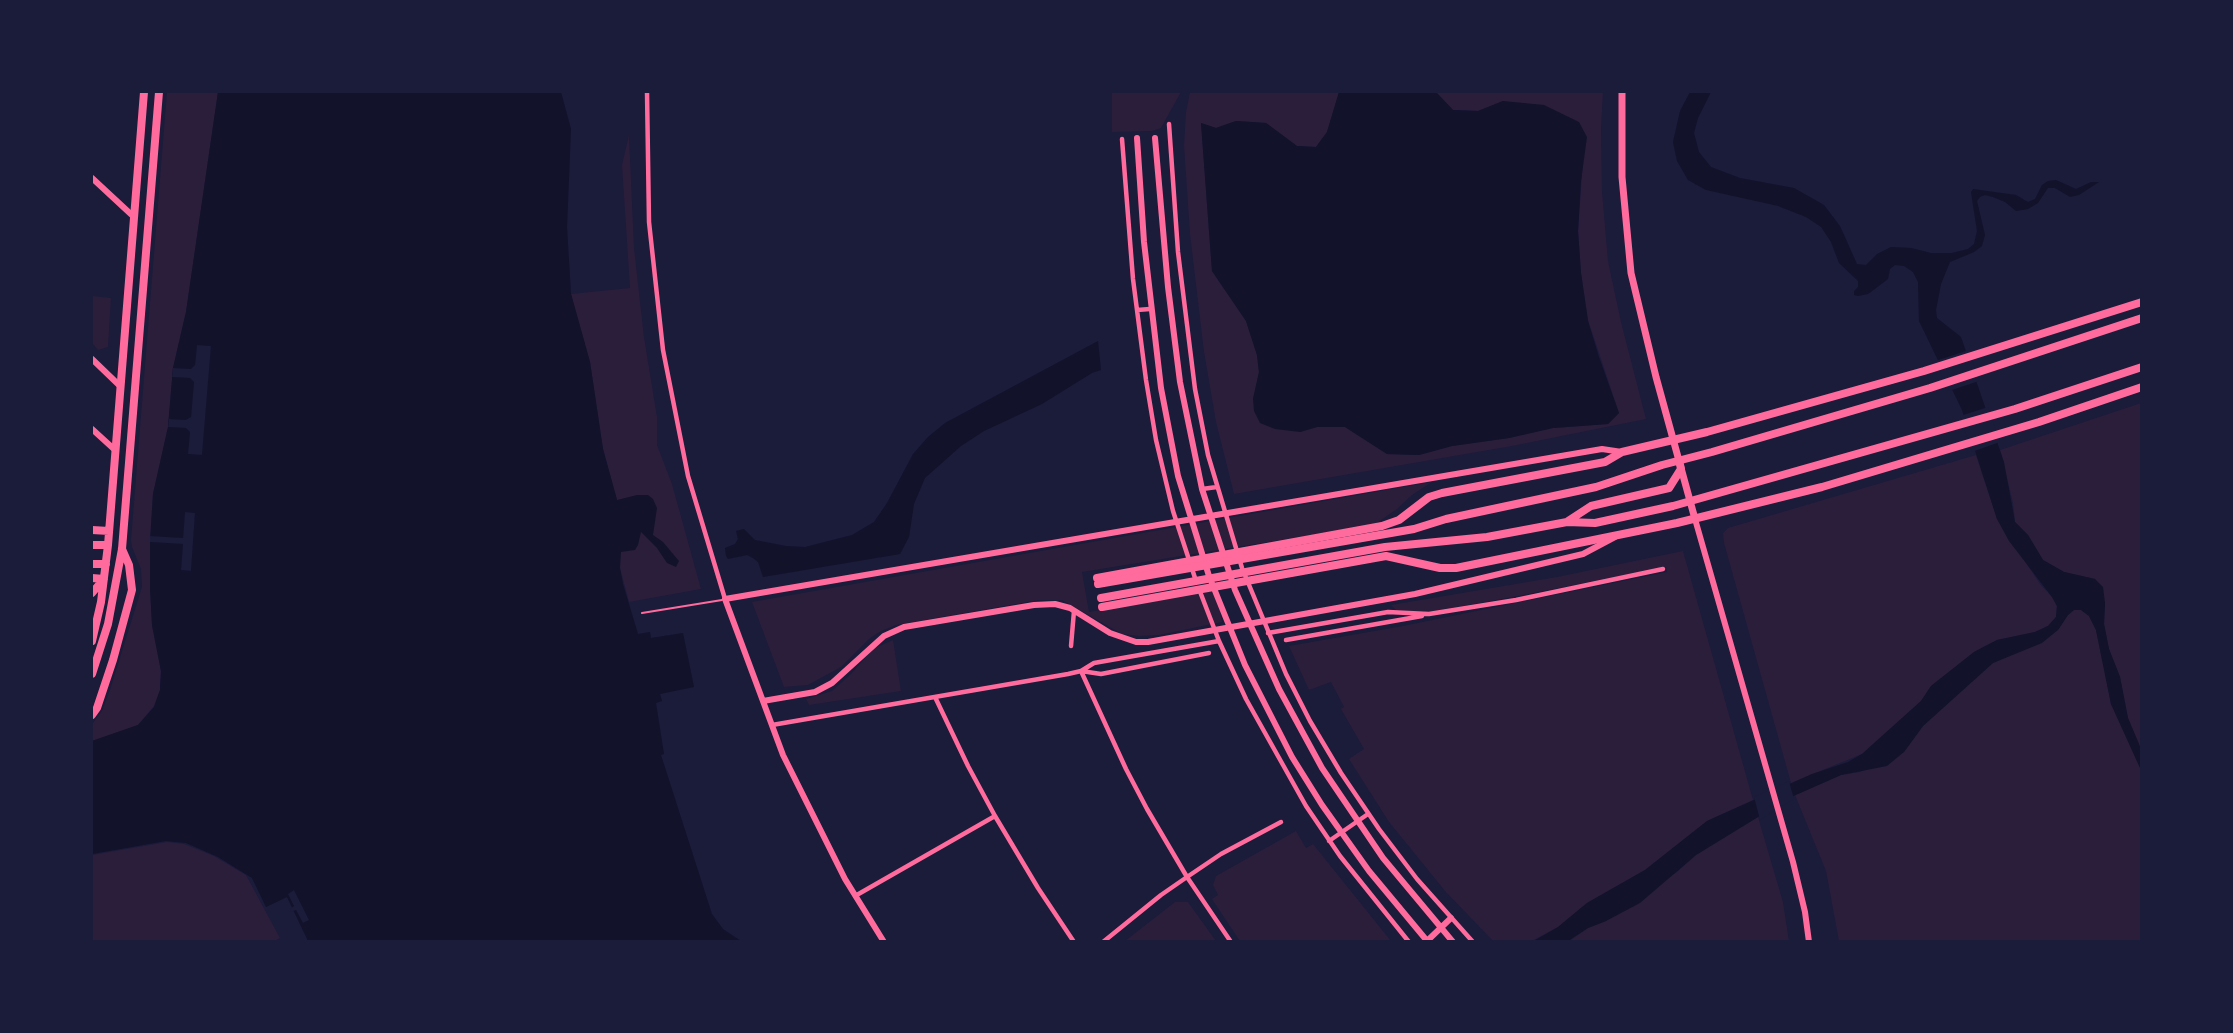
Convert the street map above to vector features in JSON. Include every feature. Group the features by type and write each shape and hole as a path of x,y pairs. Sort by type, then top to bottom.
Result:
{"main road":[{"path":"92,641 101,602 108,545 144,92"},
{"path":"92,674 112,604 122,549 159,92"},
{"path":"1622,92 1622,177 1631,273 1642,325 1695,519"},
{"path":"2142,302 1924,371 1622,452 1605,462 1435,495 1399,520 1382,526 1097,581 1414,529 1457,516 1596,487 1680,460 1930,388 2142,318"},
{"path":"1101,598 1384,548 1487,537 1567,522 1595,523 1691,502 2015,409 2142,367"},
{"path":"1102,607 1386,556 1440,568 1456,568 1621,535 1822,487 2039,422 2142,387"},
{"path":"1567,522 1591,506 1669,488 1679,475 1680,460"},
{"path":"92,530 109,531"},
{"path":"92,544 108,545"},
{"path":"92,715 97,708 113,660 130,601 132,585 129,565 122,549"},
{"path":"92,564 106,564"},
{"path":"92,579 104,579"},
{"path":"92,593 104,579"}],"street":[{"path":"646,92 649,222 663,350 688,476 725,599 783,755 855,896 884,942"},
{"path":"1168,124 1184,305 1197,400 1216,487 1242,568 1265,627 1314,728 1368,814 1417,879 1473,942"},
{"path":"1137,138 1150,309 1162,397 1187,508 1209,576 1231,632 1288,750 1369,871 1427,941 1451,918"},
{"path":"1155,138 1170,307 1180,382 1202,489 1228,570 1251,629 1300,729 1357,822 1396,874 1453,942"},
{"path":"1122,139 1137,310 1149,402 1173,511 1218,638 1267,740 1329,840 1369,894 1409,942"},
{"path":"92,178 134,218"},
{"path":"1170,307 1184,305"},
{"path":"1137,310 1150,309"},
{"path":"92,359 120,386"},
{"path":"92,429 115,450"},
{"path":"725,599 1602,449 1622,452"},
{"path":"1202,489 1216,487"},
{"path":"1169,495 1183,492"},
{"path":"1695,519 1793,862 1805,912 1809,942"},
{"path":"763,701 815,692 832,683 884,636 904,627 1046,604 1062,605 1110,633 1136,642 1148,642 1415,594 1583,554 1621,535"},
{"path":"1286,640 1516,600 1664,569"},
{"path":"1071,646 1074,611"},
{"path":"1268,633 1388,612 1429,614"},
{"path":"1081,671 1094,663 1218,638"},
{"path":"772,725 1081,671 1101,674 1209,652"},
{"path":"1081,671 1130,777 1187,876 1230,942"},
{"path":"935,697 995,816 1038,888 1074,942"},
{"path":"1329,840 1368,814"},
{"path":"855,896 995,816"},
{"path":"1103,942 1187,876 1221,854 1281,822"}],"lane":[{"path":"642,613 725,599"}],"shaded area":[{"path":"167,92 218,92 186,312 173,368 168,427 153,494 150,587 152,625 161,671 160,690 154,706 138,725 92,741 92,724 102,711 110,690 142,587 141,569 131,540"},
{"path":"218,92 561,92 571,129 567,227 571,294 590,362 603,449 617,500 637,495 648,495 653,499 657,508 653,535 663,542 679,561 676,567 667,563 657,548 641,532 635,550 621,552 620,568 623,584 638,634 650,632 651,638 683,633 694,687 660,694 662,701 656,703 664,754 661,755 712,914 723,929 741,941 308,941 287,897 266,907 252,878 218,857 186,843 166,841 92,854 92,741 138,725 154,707 160,690 161,671 152,625 150,587 153,494 168,427 173,368 186,312"},
{"path":"1112,92 1181,92 1161,128 1152,131 1112,132"},
{"path":"1190,92 1339,92 1327,132 1316,147 1297,146 1266,123 1236,121 1216,128 1201,123 1212,271 1246,321 1257,355 1259,372 1253,399 1300,432 1317,427 1345,427 1387,454 1419,455 1452,446 1509,438 1553,428 1608,424 1619,413 1588,320 1581,273 1578,231 1583,160 1503,101 1478,111 1453,110 1436,92 1603,92 1602,191 1608,261 1646,419 1512,446 1234,494 1216,422 1204,352 1190,234 1184,146"},
{"path":"1339,92 1436,92 1453,110 1478,111 1503,101 1544,105 1579,122 1587,137 1578,231 1581,273 1588,321 1619,413 1608,424 1553,428 1509,438 1452,446 1419,455 1387,454 1345,427 1317,427 1300,432 1275,429 1260,423 1254,411 1253,399 1259,372 1257,355 1246,321 1212,271 1201,123 1216,128 1236,121 1266,123 1297,146 1316,147 1327,132"},
{"path":"1690,92 1711,92 1698,118 1694,133 1699,152 1711,167 1740,178 1794,188 1824,205 1840,226 1857,264 1866,265 1877,254 1891,247 1911,248 1931,253 1952,253 1968,249 1974,244 1977,231 1971,192 1973,189 2016,195 2028,202 2035,199 2042,185 2048,181 2056,180 2076,189 2091,182 2099,182 2079,195 2070,197 2055,188 2048,188 2038,203 2028,209 2016,211 2005,202 1993,197 1985,195 1980,197 1977,201 1985,235 1982,246 1950,262 1941,284 1936,310 1937,318 1961,337 2004,462 2015,522 2028,535 2043,560 2064,572 2095,579 2103,587 2104,624 2109,649 2120,677 2128,718 2141,749 2141,770 2111,704 2096,630 2089,616 2081,610 2074,610 2058,630 2042,643 1993,663 1923,726 1904,752 1887,766 1841,775 1789,798 1696,855 1640,903 1588,928 1568,941 1532,942 1558,927 1587,903 1645,870 1707,821 1862,754 1921,701 1931,686 1974,652 1997,640 2035,632 2048,626 2056,617 2057,606 2052,597 2009,541 1997,519 1962,410 1919,321 1918,282 1913,272 1904,266 1895,265 1890,269 1888,279 1868,294 1854,295 1858,281 1839,263 1831,242 1821,227 1806,217 1778,206 1706,190 1688,180 1677,161 1673,142 1680,111"},
{"path":"629,135 634,248 644,337 657,417 657,445 672,484 701,589 629,602 620,568 617,500 603,449 590,362 571,294 630,288 622,165"},
{"path":"92,296 111,298 108,347 98,350 92,343"},
{"path":"1098,341 1101,370 1092,373 1042,404 984,431 961,446 925,478 914,504 909,537 900,554 763,577 758,562 753,558 747,555 728,559 726,556 725,548 735,544 738,539 736,531 744,529 755,540 786,546 805,547 852,535 874,522 887,503 913,454 945,423"},
{"path":"2141,403 2141,749 2128,718 2120,677 2109,649 2104,624 2105,603 2095,579 2064,572 2043,560 2028,535 2015,522 2013,503 2000,450"},
{"path":"1976,455 1997,519 2040,584 2052,597 2057,606 2056,617 2048,626 2035,632 1997,640 1974,652 1931,686 1921,701 1862,754 1791,783 1723,533 1728,528"},
{"path":"1432,482 1374,525 1082,572 1089,612 1216,590 1222,622 1159,635 1122,634 1062,600 1039,600 896,625 870,638 841,667 808,685 784,687 752,602"},
{"path":"1683,551 1753,800 1707,821 1645,870 1587,903 1558,927 1532,941 1493,941 1445,891 1389,822 1349,759 1364,749 1341,709 1344,707 1331,682 1309,690 1289,646 1403,626 1667,572 1666,567 1429,612 1396,610 1391,605 1557,577"},
{"path":"2074,610 2081,610 2089,616 2096,630 2111,704 2141,770 2141,941 1839,941 1826,871 1795,795 1841,775 1860,772 1904,752 1923,726 1993,663 2058,630"},
{"path":"893,640 901,691 809,705 806,699 832,691 873,649"},
{"path":"1758,817 1783,902 1789,941 1568,942 1588,928 1606,921 1677,872 1696,855"},
{"path":"1296,831 1306,848 1313,844 1391,941 1240,941 1212,899 1218,895 1213,885 1216,876"},
{"path":"167,842 184,844 214,856 246,875 280,938 273,942 92,941 92,855"},
{"path":"1175,902 1188,902 1216,941 1125,941"}],"pier":[{"path":"197,345 211,346 202,455 188,454 190,432 186,428 168,427 169,419 186,420 191,417 194,382 190,378 172,377 173,368 191,369 195,365"},
{"path":"1969,350 1979,381 1949,391 1935,361"},
{"path":"1988,407 2000,442 1972,452 1960,416"},
{"path":"185,512 195,513 191,571 181,570 183,544 150,542 150,536 183,538"},
{"path":"1789,781 1794,799 1760,820 1754,797"},
{"path":"294,890 309,920 303,923 296,910 291,912 290,909 294,906 288,894"}]}
